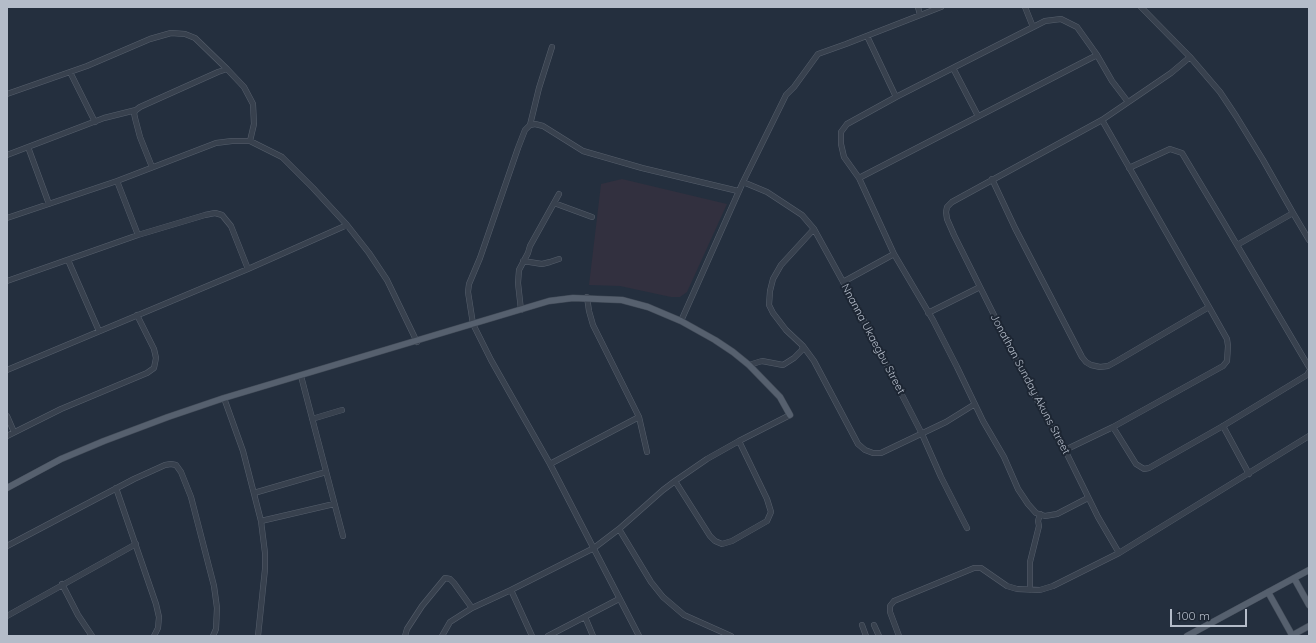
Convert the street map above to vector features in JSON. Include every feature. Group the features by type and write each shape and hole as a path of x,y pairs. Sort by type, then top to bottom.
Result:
{"main road":[{"path":"7,488 61,460 104,441 224,398 417,342 549,301 574,298 587,297 622,300 648,307 681,321 715,340 750,365 780,398 790,415"},
{"path":"1187,636 1309,570"},
{"path":"1294,578 1309,605"},
{"path":"1268,592 1291,636 1309,626"}],"street":[{"path":"918,7 920,15"},
{"path":"681,321 738,191 786,94 794,87 818,54 941,7"},
{"path":"1025,7 1033,27"},
{"path":"1141,7 1190,57 1220,92 1263,160 1309,240"},
{"path":"1088,498 1057,514 1045,516 1036,513 1028,504 1018,488 1004,458 982,421 934,320 894,254 859,178 844,157 841,144 841,132 848,124 896,97 1045,21 1060,19 1077,27 1097,55 1112,81 1128,102"},
{"path":"7,94 70,72 150,39 171,33 185,34 195,38 244,87 253,104 254,124 250,141"},
{"path":"867,36 896,97"},
{"path":"552,47 538,88 530,125 525,130 518,148 480,258 469,284 468,292 474,324 491,360 550,464 639,636"},
{"path":"859,178 1097,55"},
{"path":"1190,57 1171,73 1102,120 992,180 1018,235 1082,357 1091,365 1100,367 1108,366 1209,307"},
{"path":"953,68 978,116"},
{"path":"7,155 95,122 136,110 227,69"},
{"path":"70,72 95,122"},
{"path":"136,110 134,113 140,137 152,167"},
{"path":"1065,450 1113,427 1223,366 1227,361 1227,339 1102,120"},
{"path":"530,125 535,124 543,126 583,151 642,168 738,191"},
{"path":"7,218 117,181 216,143 250,141 282,157 347,225 369,253 387,280 417,342"},
{"path":"28,147 49,204"},
{"path":"1129,168 1170,149 1182,153 1309,366"},
{"name":"Jonathan Sunday Akuns Street","path":"992,180 952,202 947,207 947,219 1032,391 1065,450 1088,498 1119,553"},
{"path":"117,181 138,236"},
{"name":"Nnanna Ukaegbu Street","path":"743,182 767,192 802,215 814,229 922,434 941,477 967,528"},
{"path":"521,310 518,283 519,270 530,246 559,194"},
{"path":"554,203 592,217"},
{"path":"7,281 205,214 215,213 222,215 231,226 248,269"},
{"path":"1237,245 1293,213"},
{"path":"7,370 248,269 347,225"},
{"path":"814,229 781,266 773,279 769,305 773,314 786,330 803,346 814,361 858,444 865,450 872,453 881,453 946,422 975,404"},
{"path":"843,282 894,254"},
{"path":"523,261 542,264 559,258"},
{"path":"68,260 99,331"},
{"path":"928,312 980,287"},
{"path":"587,297 593,325 639,417 647,452"},
{"path":"7,436 61,408 147,373 154,368 156,358 154,349 137,315"},
{"path":"750,365 762,361 783,365 794,358 802,350 803,346"},
{"path":"1113,427 1136,464 1144,469 1149,468 1223,426 1307,375 1309,372"},
{"path":"301,376 343,536"},
{"path":"224,398 243,450 261,521 265,553 265,569 258,636"},
{"path":"312,419 342,410"},
{"path":"442,636 450,622 472,608 512,590 594,548 619,529 675,481 739,441 790,415"},
{"path":"7,416 14,432"},
{"path":"550,464 639,417"},
{"path":"1223,426 1249,474"},
{"path":"899,636 890,612 890,606 894,601 974,568 981,568 1007,586 1017,589 1040,590 1053,586 1119,553 1309,436"},
{"path":"675,481 710,536 715,541 722,544 732,541 767,521 771,512 767,499 739,441"},
{"path":"7,546 116,488 165,465 176,465 181,472 191,497 214,586 217,608 216,629 213,636"},
{"path":"254,493 326,472"},
{"path":"116,488 156,604 159,617 158,628 154,636"},
{"path":"261,521 334,504"},
{"path":"1030,590 1030,562 1039,526 1038,521 1040,514"},
{"path":"619,529 651,582 663,597 684,614 730,636"},
{"path":"7,616 136,544"},
{"path":"405,636 407,629 422,606 445,578 450,579 454,583 472,608"},
{"path":"62,584 78,615 92,636"},
{"path":"512,590 532,636"},
{"path":"548,636 619,599"},
{"path":"585,617 593,636"},
{"path":"862,625 866,636"},
{"path":"874,625 879,636"}],"shaded area":[{"path":"622,179 727,204 687,292 680,297 671,297 620,286 589,285 601,184"}]}
